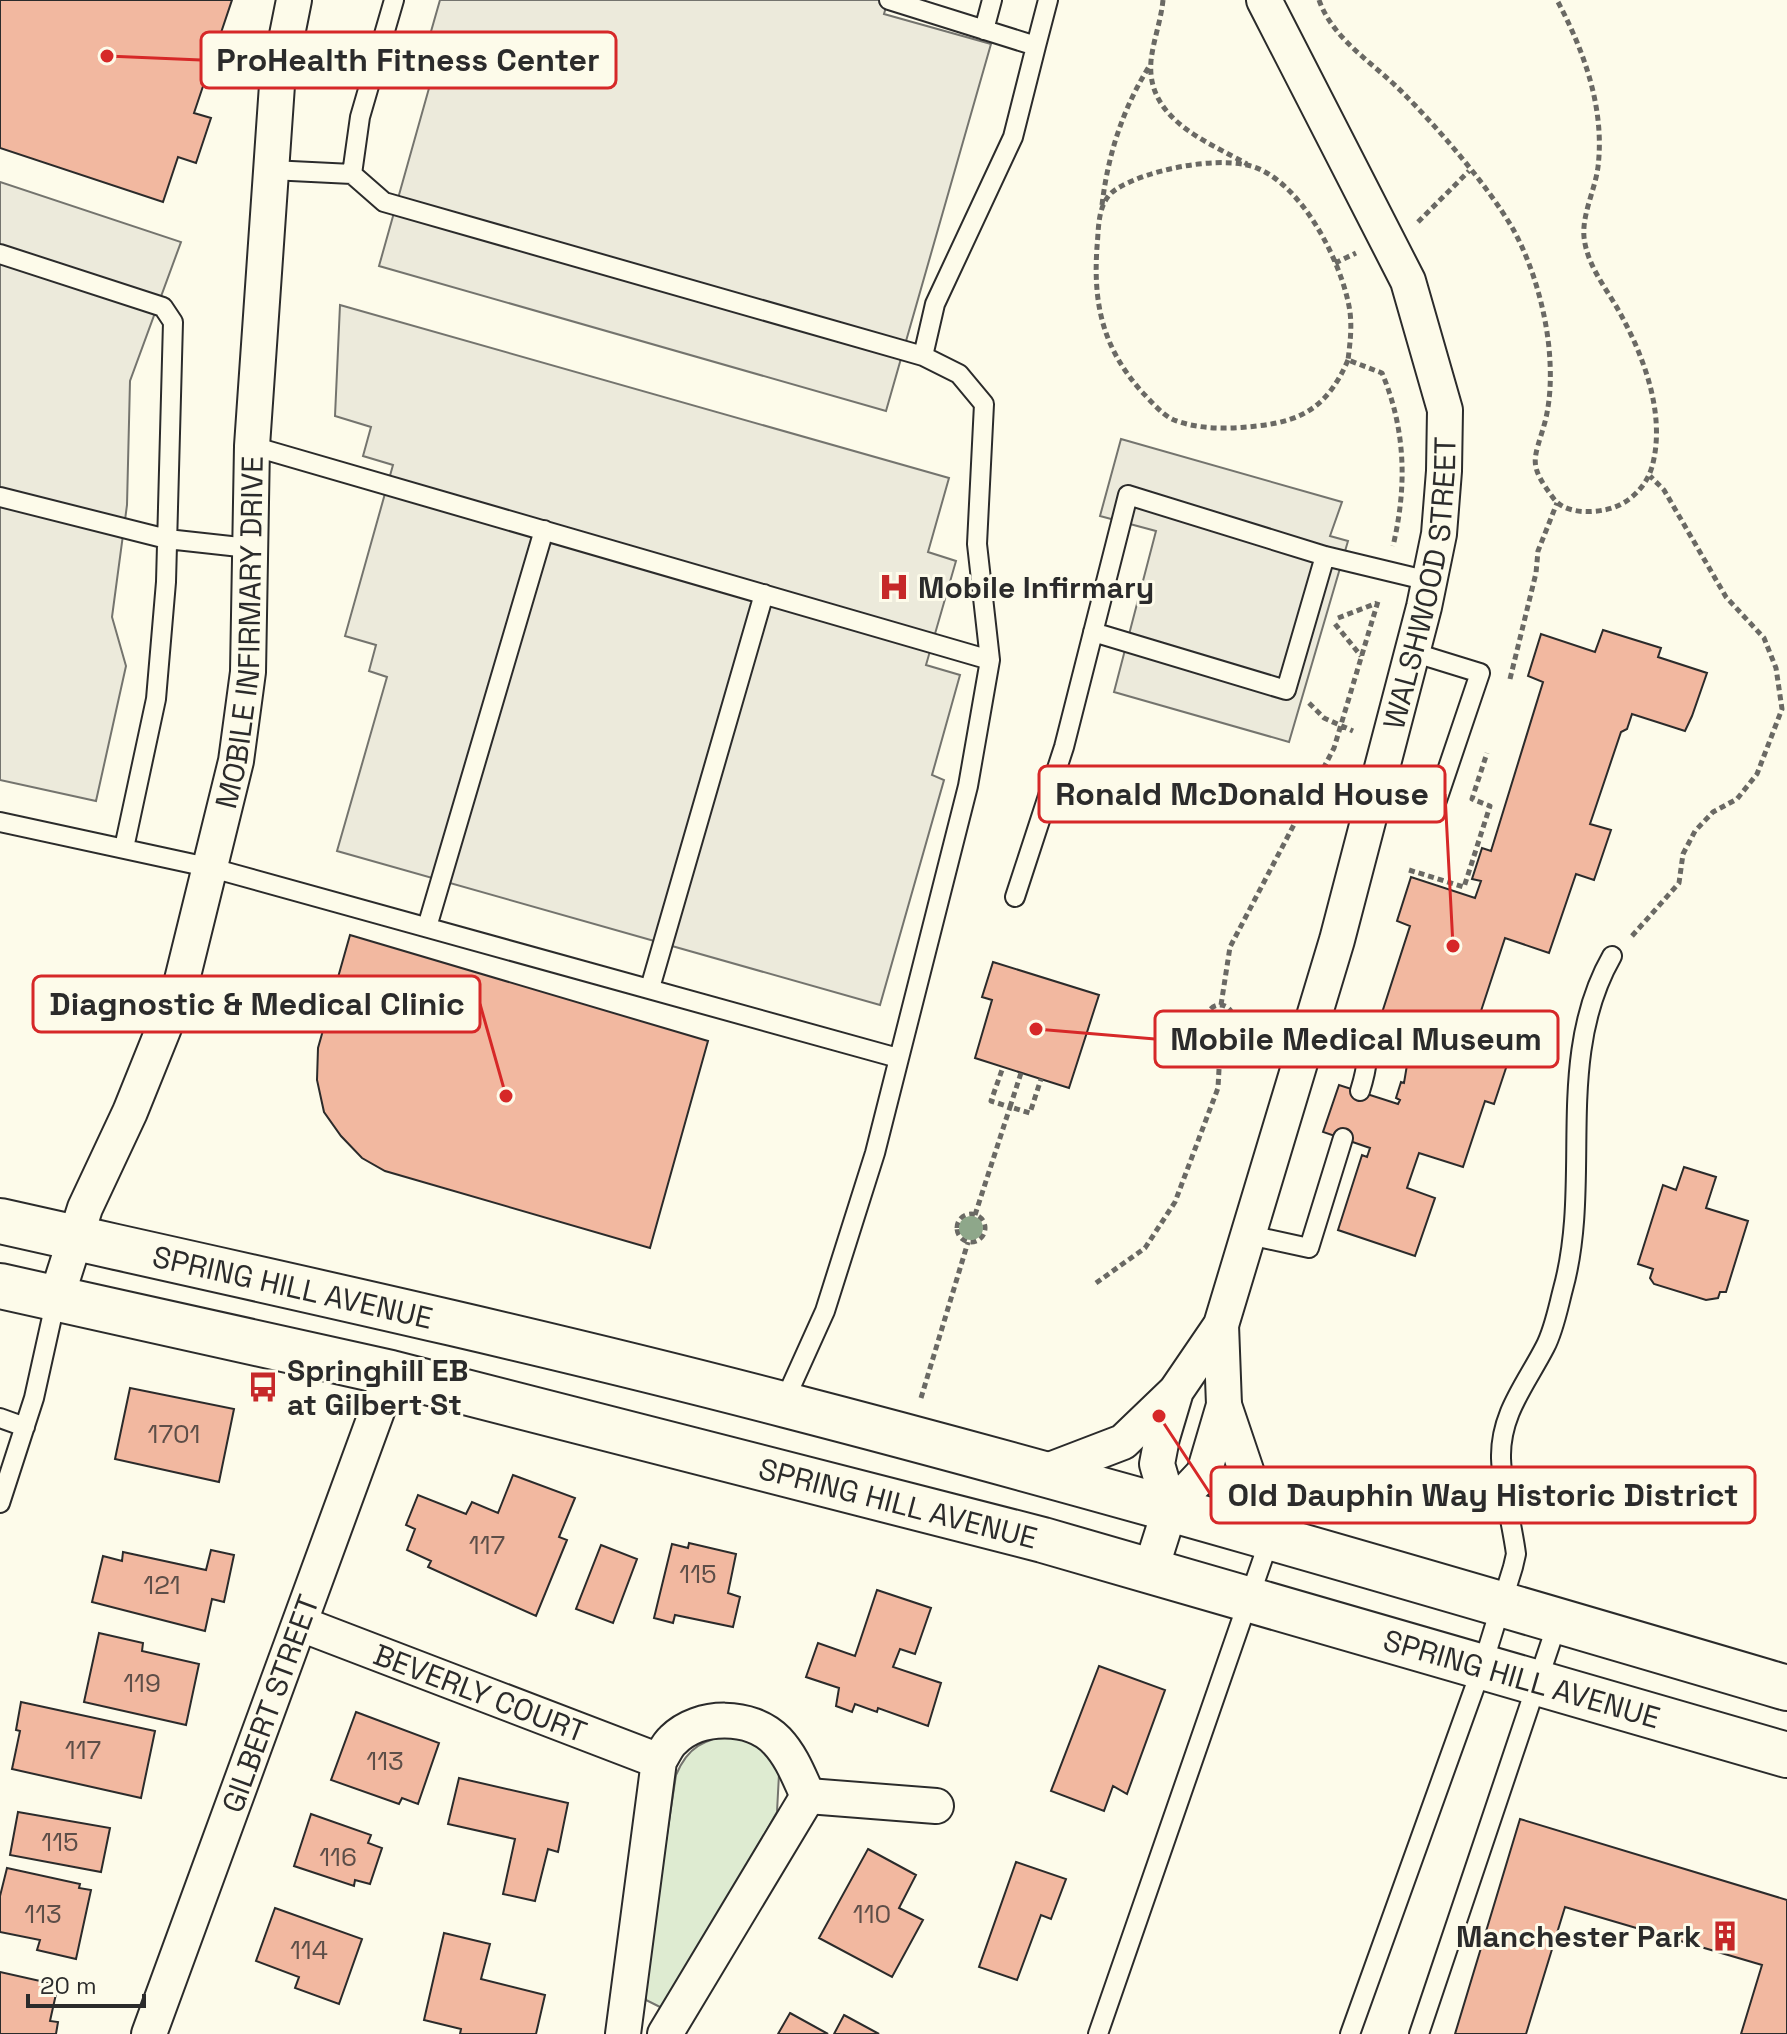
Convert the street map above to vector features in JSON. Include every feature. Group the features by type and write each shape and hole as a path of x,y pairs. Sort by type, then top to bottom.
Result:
{"main road":[{"name":"SPRING HILL AVENUE","path":"0,1221 441,1320 783,1404 1282,1540 1787,1688"},
{"name":"SPRING HILL AVENUE","path":"0,1286 391,1373 1028,1536 1787,1755"}],"street":[{"name":"MOBILE INFIRMARY DRIVE","path":"56,1299 75,1237 180,988 236,761 248,672 252,446 277,85 294,0"},
{"name":"WALSHWOOD STREET","path":"1042,1473 1123,1442 1176,1391 1221,1325 1314,1019 1412,652 1439,534 1445,410 1428,342 1408,281 1264,0"},
{"name":"WALSHWOOD STREET","path":"1221,1325 1224,1405 1252,1488 1282,1540"},
{"name":"GILBERT STREET","path":"149,2034 391,1373"},
{"name":"WALSHWOOD STREET","path":"1170,1509 1157,1464 1176,1391"},
{"name":"WALSHWOOD STREET","path":"1150,1572 1170,1509 1204,1473 1224,1405"},
{"name":"BEVERLY COURT","path":"301,1624 659,1761"},
{"path":"623,2034 659,1761 672,1740 694,1726 720,1720 754,1726 774,1738 789,1756 808,1796"},
{"path":"808,1796 936,1806"},
{"path":"665,2034 808,1796"}],"lane":[{"path":"352,174 360,117 394,0"},
{"path":"889,0 1036,46"},
{"path":"984,30 992,0"},
{"path":"923,356 935,304 1013,137 1048,0"},
{"path":"271,170 352,174 384,202 923,356 959,374 984,404 977,544 990,660 968,786 875,1153 825,1311 783,1404"},
{"path":"0,254 163,307 173,322 167,539 156,699 124,848"},
{"path":"252,446 990,660"},
{"path":"1015,897 1064,747 1128,495 1325,556 1429,581"},
{"path":"0,497 167,539 249,548"},
{"path":"427,927 544,530"},
{"path":"1093,632 1286,690 1325,556"},
{"path":"650,988 764,594"},
{"path":"1374,799 1433,812 1480,673 1412,652"},
{"path":"0,822 212,868 898,1058"},
{"path":"1350,2034 1504,1604 1516,1554 1501,1458 1507,1415 1547,1344 1564,1285 1573,1225 1581,1036 1602,974 1612,956"},
{"path":"1314,1019 1352,1032 1366,1046 1370,1060 1360,1091"},
{"path":"1249,1235 1309,1248 1343,1138"},
{"path":"0,1503 25,1427 56,1299"},
{"path":"0,1418 25,1427"},
{"path":"1098,2034 1250,1600 1282,1540"},
{"path":"1419,2034 1558,1621"}],"path":[{"path":"1151,63 1158,98 1178,126 1248,165 1293,195 1331,251 1349,309 1352,334 1348,360 1338,382 1303,417 1273,424 1216,429 1170,418 1131,380 1110,351 1099,309 1096,262 1105,180 1126,103 1151,63 1161,25 1163,0"},
{"path":"1319,0 1363,60 1403,93 1442,135 1492,197 1514,231 1538,294 1550,360 1550,394 1534,449 1536,470 1557,503 1572,510 1594,512 1612,509 1639,492 1650,476 1657,425 1652,393 1621,314 1592,263 1584,236 1598,170 1601,133 1596,99 1557,0"},
{"path":"1102,206 1112,191 1135,177 1192,165 1248,165"},
{"path":"1221,1005 1230,947 1334,748 1378,603 1403,486 1401,434 1382,373 1348,360"},
{"path":"1612,956 1679,883 1683,854 1695,831 1713,812 1737,799 1757,774 1782,709 1776,668 1764,638 1726,597 1664,490 1650,476"},
{"path":"1362,657 1332,620 1378,603"},
{"path":"1221,1005 1233,1016 1229,1028 1221,1032 1213,1029 1207,1018 1210,1010 1221,1005"},
{"path":"1096,1283 1145,1248 1175,1202 1218,1088 1221,1032"},
{"path":"1003,1067 991,1101 1030,1113 1041,1079"},
{"path":"975,1215 1021,1073"},
{"path":"966,1215 975,1215 984,1225 984,1234 978,1241 968,1242 960,1238 957,1225 966,1215"},
{"path":"919,1403 968,1242"}],"green space":[{"path":"733,1734 766,1750 779,1774 777,1812 670,1999 660,2007 646,2000 644,1987 676,1775 686,1757 698,1746"}],"shaded area":[{"path":"440,0 888,0 884,14 991,44 886,411 379,266 433,74 420,70"},
{"path":"0,182 181,242 130,381 127,505 112,617 126,666 96,801 0,780"},
{"path":"340,305 949,478 928,552 956,561 926,665 960,675 932,775 944,780 880,1005 337,851 387,677 369,671 376,645 345,636 393,465 363,456 371,427 335,416"},
{"path":"1121,439 1342,502 1330,536 1348,541 1289,742 1114,692 1156,531 1100,516"}],"building":[{"path":"0,0 232,0 194,113 211,118 196,163 178,157 163,202 0,148"},
{"path":"1603,630 1661,648 1658,657 1707,673 1692,716 1685,731 1632,714 1627,729 1621,732 1590,824 1611,830 1594,880 1576,874 1549,953 1505,938 1481,1011 1521,1023 1494,1104 1485,1101 1463,1167 1419,1153 1407,1188 1435,1198 1415,1256 1338,1230 1362,1155 1367,1157 1370,1148 1323,1132 1339,1085 1398,1104 1400,1100 1396,1098 1401,1082 1404,1083 1408,1059 1412,1061 1414,1054 1404,1051 1411,1029 1405,1027 1404,1030 1379,1022 1410,926 1397,921 1411,877 1475,898 1481,881 1472,879 1482,848 1491,851 1543,682 1528,676 1541,634 1595,652"},
{"path":"350,935 708,1041 650,1248 385,1171 362,1158 324,1112 317,1080 318,1048"},
{"path":"993,962 1099,995 1069,1088 975,1058 992,1000 982,997"},
{"path":"1684,1167 1716,1177 1706,1208 1748,1221 1726,1292 1720,1292 1718,1298 1706,1300 1654,1284 1650,1278 1653,1269 1638,1264 1663,1185 1676,1190"},
{"path":"130,1388 234,1409 219,1482 115,1459"},
{"path":"513,1475 575,1498 559,1537 567,1540 536,1616 428,1567 431,1561 407,1550 415,1529 406,1525 418,1495 466,1514 472,1502 498,1513"},
{"path":"689,1543 736,1554 728,1593 740,1597 733,1627 675,1615 673,1623 654,1618 672,1544 688,1548"},
{"path":"601,1545 637,1559 613,1623 576,1609"},
{"path":"211,1550 234,1555 224,1602 212,1599 205,1631 92,1602 103,1556 122,1561 123,1552 206,1570"},
{"path":"877,1590 931,1608 915,1654 900,1649 893,1667 941,1683 928,1726 878,1708 877,1712 855,1704 852,1712 836,1706 839,1688 806,1677 818,1643 855,1656"},
{"path":"99,1633 143,1643 142,1651 199,1664 186,1725 84,1702"},
{"path":"1099,1666 1165,1690 1127,1794 1113,1786 1104,1811 1051,1791"},
{"path":"21,1702 155,1731 141,1798 12,1769 20,1731 16,1730"},
{"path":"356,1712 439,1743 418,1804 402,1798 399,1804 331,1780"},
{"path":"459,1778 568,1803 558,1852 548,1849 535,1901 503,1894 515,1839 448,1824"},
{"path":"18,1812 110,1828 101,1872 10,1855"},
{"path":"311,1814 371,1835 368,1843 382,1848 370,1884 355,1880 354,1886 294,1866"},
{"name":"Manchester Park","path":"1520,1819 1787,1900 1787,2034 1741,2034 1762,1965 1565,1907 1526,2034 1455,2034"},
{"path":"868,1849 916,1875 899,1908 923,1920 892,1977 819,1938"},
{"path":"1016,1862 1066,1879 1051,1919 1041,1915 1017,1980 979,1967"},
{"path":"7,1868 80,1884 79,1888 91,1890 76,1959 37,1950 40,1940 0,1932 0,1896"},
{"path":"275,1908 362,1939 339,2004 295,1988 299,1977 256,1961"},
{"path":"444,1933 490,1944 481,1979 545,1995 536,2034 460,2034 461,2029 424,2020"},
{"path":"0,1972 58,1985 50,2021 58,2022 56,2034 0,2034"},
{"path":"790,2013 828,2034 778,2034"},
{"path":"844,2015 879,2034 834,2034"}],"place":[{"name":"ProHealth Fitness Center","path":"107,56"},
{"name":"Mobile Infirmary","path":"894,587"},
{"name":"Ronald McDonald House","path":"1453,946"},
{"name":"Mobile Medical Museum","path":"1036,1029"},
{"name":"Diagnostic & Medical Clinic","path":"506,1096"},
{"name":"Springhill EB at Gilbert St","path":"263,1387"},
{"name":"Old Dauphin Way Historic District","path":"1159,1416"},
{"name":"Manchester Park","path":"1725,1936"}]}
